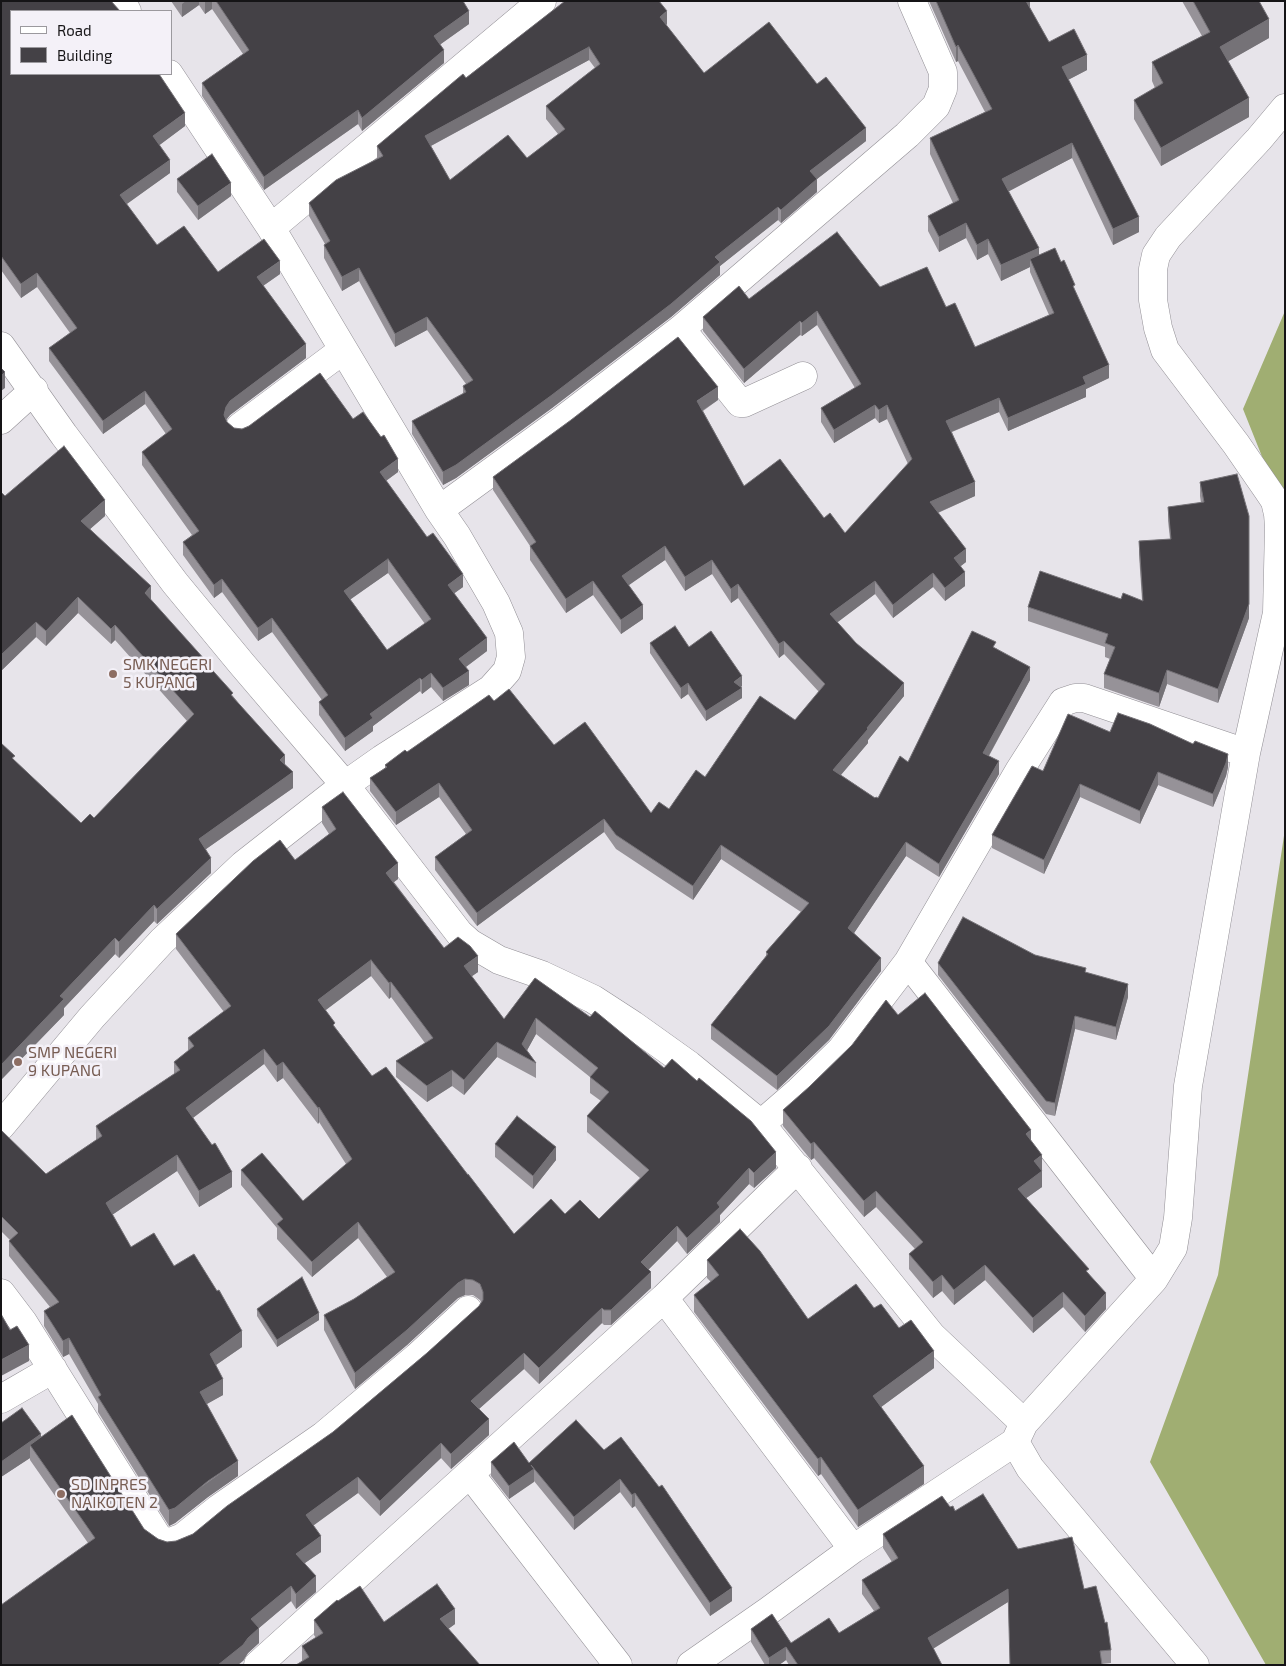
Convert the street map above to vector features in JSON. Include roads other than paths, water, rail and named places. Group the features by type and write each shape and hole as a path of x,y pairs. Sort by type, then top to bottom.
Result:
{"street":[{"path":"271,228 542,1"},
{"path":"439,510 561,421 681,328 907,135 936,106 943,89 942,72 912,1"},
{"path":"1,1126 92,1017 162,941 243,865 382,759 491,689 507,671 512,657 509,633 496,604 457,536 439,510 271,228 170,75"},
{"path":"691,1665 852,1549 1020,1432 1154,1280 1173,1248 1178,1218 1188,1086 1246,753 1277,612 1280,527 1274,501 1269,492 1165,350 1158,328 1153,300 1153,269 1156,255 1168,236 1259,139 1285,108"},
{"path":"681,328 740,403 744,403 803,376"},
{"path":"1,346 70,443 175,583 346,785 459,933 470,943 499,960 542,975 592,999 633,1025 689,1065 760,1124 798,1168 932,1336 1020,1432 1030,1468 1195,1665"},
{"path":"240,427 343,350"},
{"path":"1,420 34,390"},
{"path":"760,1124 799,1091 841,1050 908,962 1019,771 1063,702 1075,698 1084,698 1246,753"},
{"path":"908,962 1154,1280"},
{"path":"258,1665 664,1298 798,1168"},
{"path":"1,1293 23,1322 157,1536 162,1540 170,1542 183,1537 218,1509 323,1436 417,1357 468,1310"},
{"path":"664,1298 852,1549"},
{"path":"1,1399 53,1369"},
{"path":"470,1474 618,1665"}],"place":[{"name":"SMK NEGERI 5 KUPANG","path":"113,674"},
{"name":"SMP NEGERI 9 KUPANG","path":"18,1062"},
{"name":"SD INPRES NAIKOTEN 2","path":"61,1494"}]}
